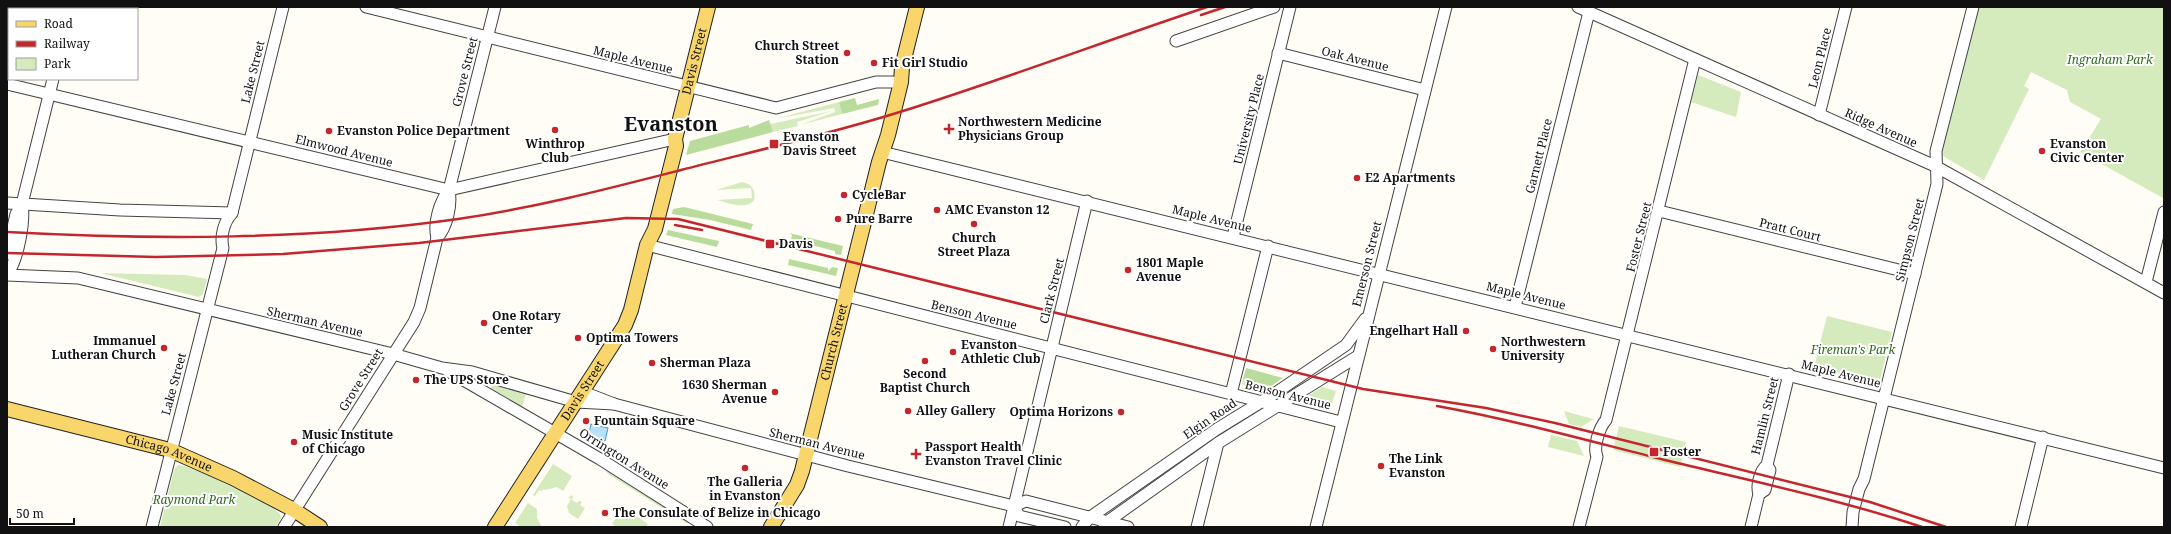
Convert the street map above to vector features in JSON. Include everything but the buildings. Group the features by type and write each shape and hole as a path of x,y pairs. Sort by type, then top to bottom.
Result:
{"main road":[{"name":"Davis Street","path":"495,527 625,325 647,245 655,229 659,214 676,146 674,138 708,7"},
{"name":"Church Street","path":"771,527 797,485 806,455 882,152 888,135 901,82 902,67 917,7"},
{"name":"Church Street","path":"882,152 880,134 893,82 902,67"},
{"name":"Chicago Avenue","path":"7,409 170,450 232,478 294,510 320,527"}],"street":[{"name":"Lake Street","path":"152,527 170,450 223,248 221,241 222,235 227,219 232,213 283,7"},
{"name":"Maple Avenue","path":"366,7 776,108 876,82 893,82"},
{"name":"Grove Street","path":"284,527 414,322 420,308 437,238 435,230 443,198 449,190 495,7"},
{"path":"1176,41 1274,7"},
{"name":"University Place","path":"1233,237 1290,7"},
{"name":"Emerson Street","path":"1316,527 1378,273 1446,7"},
{"name":"Ridge Avenue","path":"1578,7 1935,166 2164,293"},
{"name":"Leon Place","path":"1819,115 1846,7"},
{"name":"Simpson Street","path":"1853,524 1853,512 1857,496 1864,480 1937,184 1935,166 1936,150 1973,7"},
{"name":"Garnett Place","path":"1515,307 1589,12"},
{"name":"Oak Avenue","path":"1278,53 1425,90"},
{"name":"Foster Street","path":"1579,527 1597,457 1595,452 1602,425 1606,420 1696,60"},
{"path":"7,254 16,214 22,204 53,80"},
{"name":"Elmwood Avenue","path":"7,84 449,190 674,138"},
{"name":"Maple Avenue","path":"882,152 1789,374 2164,468"},
{"name":"Clark Street","path":"1009,525 1087,201"},
{"path":"7,203 120,210 232,213"},
{"path":"7,274 13,267 24,215 22,204"},
{"name":"Pratt Court","path":"1659,211 1915,274"},
{"path":"2146,282 2164,212"},
{"name":"Benson Avenue","path":"647,245 1341,422"},
{"path":"1231,394 1268,246"},
{"name":"Sherman Avenue","path":"7,274 78,278 393,354 442,368 472,372 614,404 806,455 1014,506 1026,501 1089,518 1104,524 1128,527"},
{"name":"Elgin Road","path":"1082,527 1089,518 1217,429 1261,402 1346,345 1368,316"},
{"name":"Elgin Road","path":"1104,524 1218,443 1358,356"},
{"name":"Orrington Avenue","path":"442,368 556,433 707,527"},
{"name":"Hamlin Street","path":"1751,527 1759,494 1765,490 1770,470 1767,465 1789,374"},
{"path":"2021,527 2043,437"},
{"path":"1197,527 1218,443"},
{"path":"989,500 1004,512 1009,525"},
{"name":"Sherman Avenue","path":"1014,506 1019,516 1065,527"}],"green space":[{"name":"Ingraham Park","path":"1979,7 2164,7 2163,198 2080,152 2101,119 2070,102 2067,90 2031,72 2024,86 2029,89 1984,180 1941,155"},
{"path":"1698,75 1741,92 1736,117 1691,102"},
{"path":"855,98 857,105 879,99 878,105 842,114 839,102"},
{"path":"839,102 842,114 800,125 835,112 834,108 775,119"},
{"path":"832,111 797,122 798,126 773,132 770,124"},
{"path":"769,120 773,132 686,155 690,141 749,125 749,128"},
{"path":"742,182 751,186 754,190 754,200 751,203 746,205 736,205 716,200 752,198 751,188 716,190"},
{"path":"684,207 753,224 751,230 710,220 672,214 673,209"},
{"path":"668,230 719,241 717,247 666,235"},
{"path":"789,233 843,246 841,255 835,254 835,251 791,240 792,235"},
{"path":"789,259 828,268 828,271 832,267 838,268 836,276 788,265"},
{"path":"100,273 185,275 207,279 203,294 199,297"},
{"name":"Fireman's Park","path":"1827,316 1892,332 1879,384 1814,367"},
{"path":"1246,368 1283,378 1271,386 1243,379"},
{"path":"1243,379 1271,386 1263,390 1246,387 1242,384"},
{"path":"492,383 526,393 522,408 490,390"},
{"path":"1322,387 1336,391 1331,407 1301,400"},
{"path":"1564,411 1594,419 1581,427 1569,424"},
{"path":"1619,426 1686,442 1680,467 1613,450"},
{"path":"1551,435 1577,441 1584,456 1548,447"},
{"path":"553,464 572,476 563,491 557,487 545,490 543,489 542,491 539,490 535,496 533,495"},
{"name":"Raymond Park","path":"178,465 198,471 261,501 279,513 281,517 276,527 160,527 174,470"},
{"path":"603,467 689,521 688,523 608,474"},
{"path":"571,495 573,497 572,500 577,503 579,501 582,502 580,505 585,508 578,519 569,513 567,506 571,499 569,498"},
{"path":"528,503 537,509 537,518 542,527 521,527 515,523"},
{"path":"623,507 648,524 646,527 617,527 612,524"}],"water":[{"path":"591,424 608,428 605,441 588,437"}],"railway":[{"path":"7,232 63,235 176,237 233,236 346,231 402,226 486,215 570,198 792,142 876,119 941,99 1207,7"},
{"path":"1201,15 1225,7"},
{"path":"7,253 156,257 283,254 419,243 626,218 678,219 1363,389 1486,408 1555,423 1870,502 1946,527"},
{"path":"675,225 702,230"},
{"path":"1437,406 1523,424 1794,491 1922,527"}],"place":[{"name":"Church Street Station","path":"847,53"},
{"name":"Fit Girl Studio","path":"874,63"},
{"name":"Northwestern Medicine Physicians Group","path":"949,129"},
{"name":"Winthrop Club","path":"555,130"},
{"name":"Evanston Police Department","path":"329,131"},
{"name":"Evanston Davis Street","path":"774,144"},
{"name":"Evanston Civic Center","path":"2042,151"},
{"name":"E2 Apartments","path":"1357,178"},
{"name":"CycleBar","path":"844,195"},
{"name":"AMC Evanston 12","path":"937,210"},
{"name":"Pure Barre","path":"838,219"},
{"name":"Church Street Plaza","path":"974,224"},
{"name":"Davis","path":"770,244"},
{"name":"1801 Maple Avenue","path":"1128,270"},
{"name":"One Rotary Center","path":"484,323"},
{"name":"Engelhart Hall","path":"1466,331"},
{"name":"Optima Towers","path":"578,338"},
{"name":"Immanuel Lutheran Church","path":"164,348"},
{"name":"Northwestern University","path":"1493,349"},
{"name":"Evanston Athletic Club","path":"953,352"},
{"name":"Second Baptist Church","path":"925,361"},
{"name":"Sherman Plaza","path":"652,363"},
{"name":"The UPS Store","path":"416,380"},
{"name":"1630 Sherman Avenue","path":"775,392"},
{"name":"Alley Gallery","path":"908,411"},
{"name":"Optima Horizons","path":"1121,412"},
{"name":"Fountain Square","path":"586,421"},
{"name":"Music Institute of Chicago","path":"294,442"},
{"name":"Foster","path":"1654,452"},
{"name":"Passport Health Evanston Travel Clinic","path":"916,454"},
{"name":"The Link Evanston","path":"1381,466"},
{"name":"The Galleria in Evanston","path":"745,468"},
{"name":"The Consulate of Belize in Chicago","path":"605,513"}],"district":[{"name":"Evanston","path":"671,124"}]}
